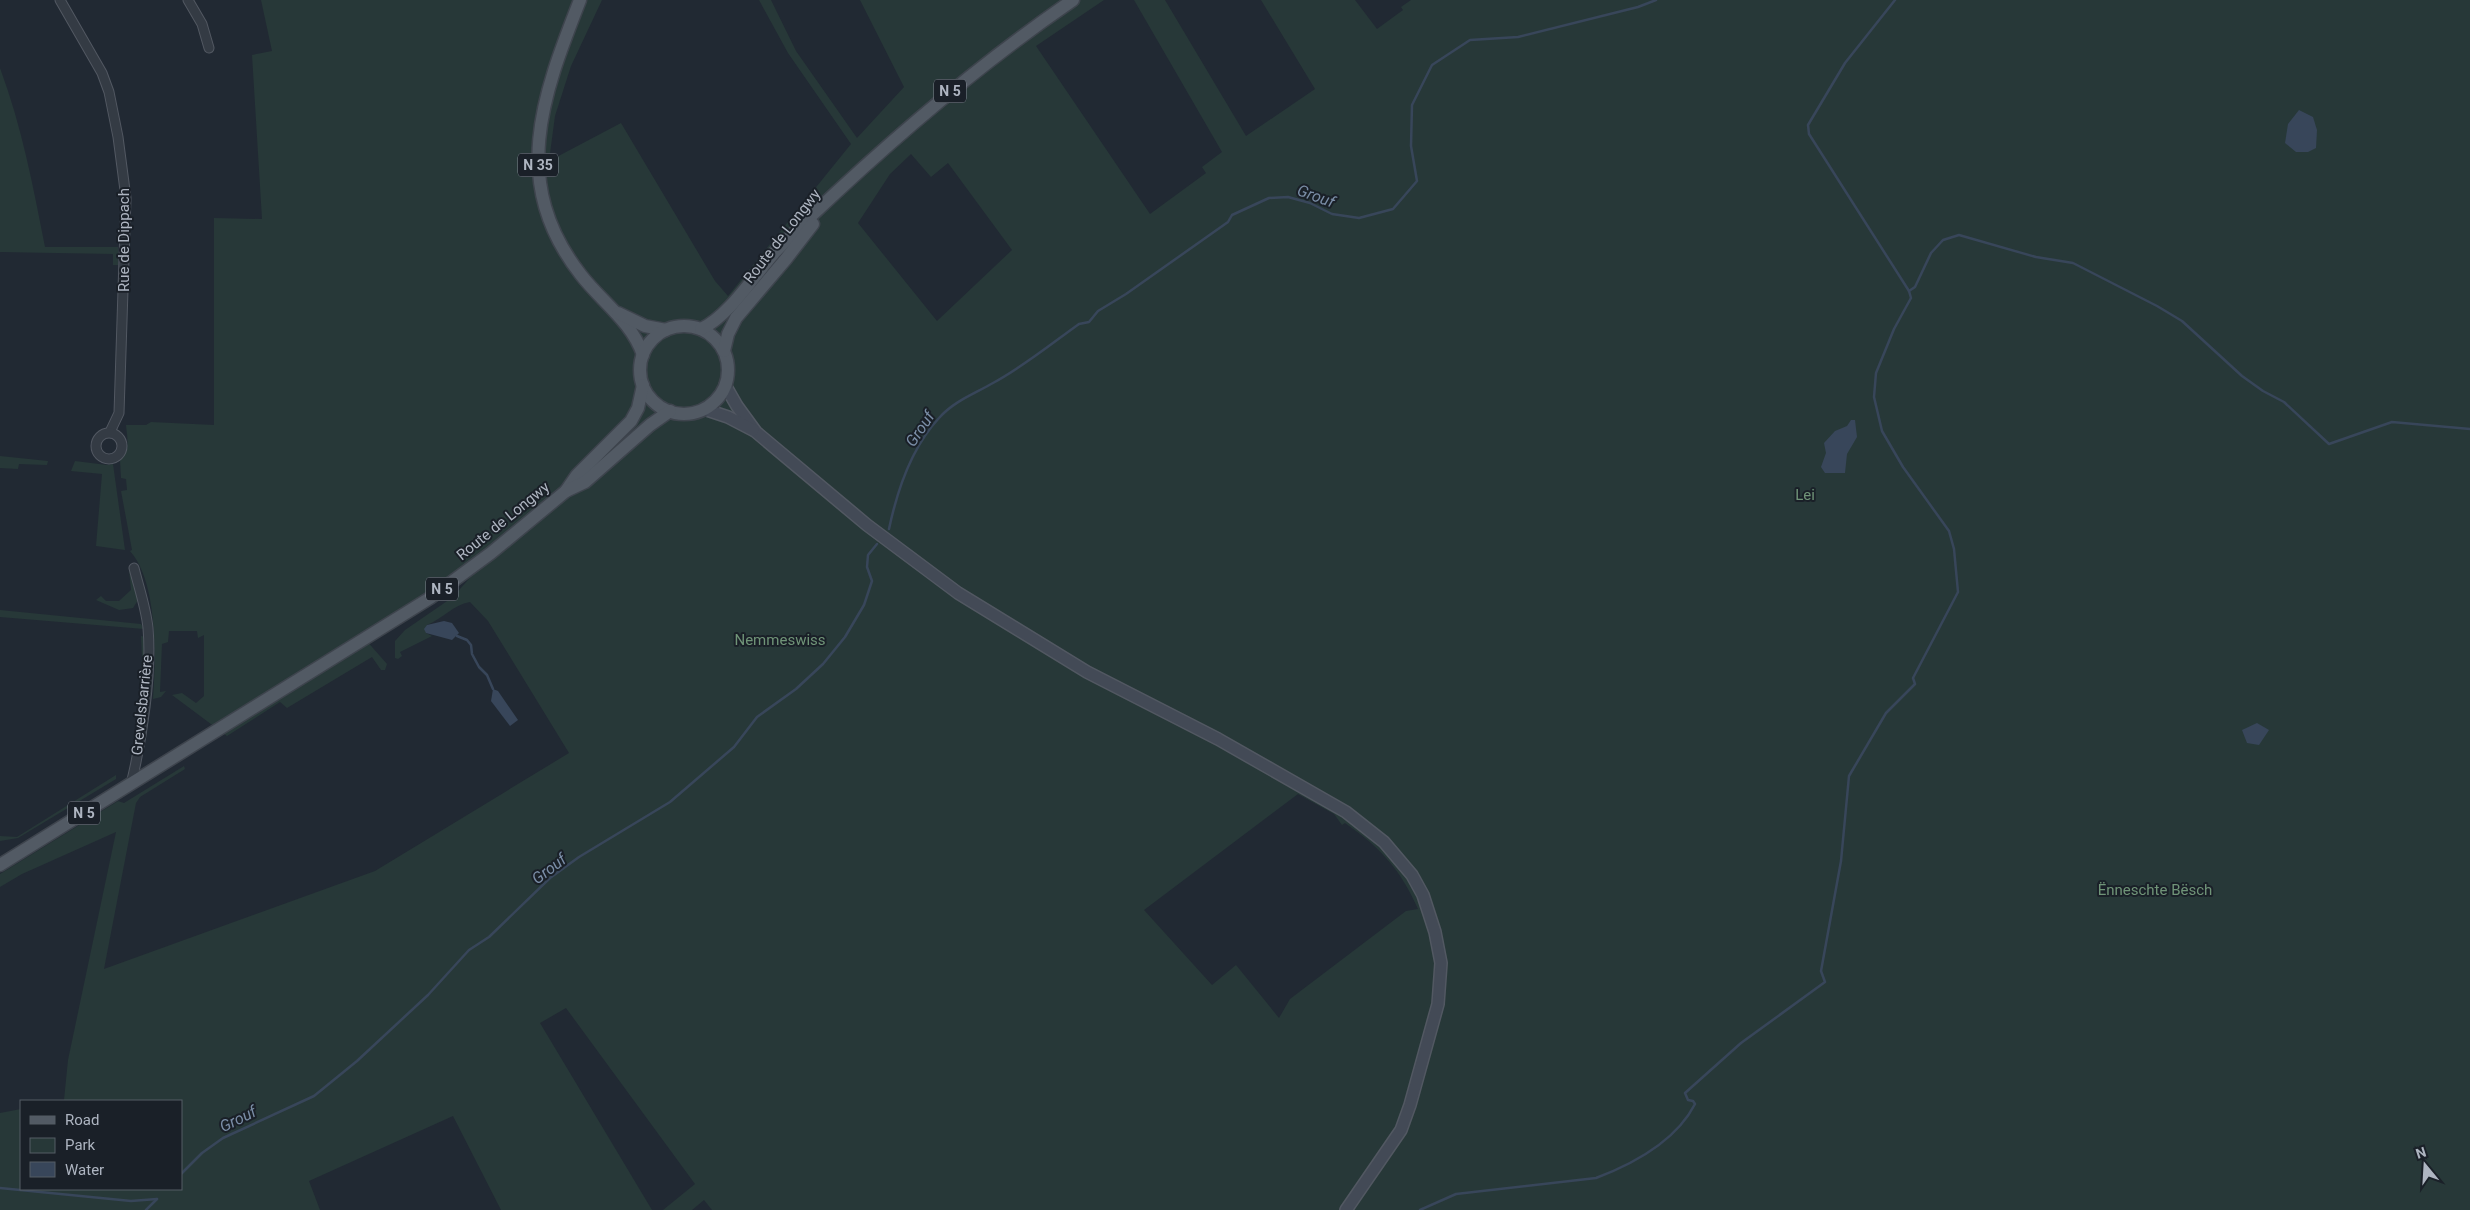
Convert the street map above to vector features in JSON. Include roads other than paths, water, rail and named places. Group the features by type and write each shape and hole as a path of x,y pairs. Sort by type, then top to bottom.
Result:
{"main road":[{"name":"N 35","path":"580,0 556,61 543,105 538,140 538,171 544,202 552,228 565,252 594,291 616,312 634,335 643,354"},
{"name":"Route de Longwy","path":"701,329 719,318 776,251 869,161 962,81 1009,44 1072,0"},
{"name":"Route de Longwy","path":"724,351 728,334 736,318 786,259 837,192"},
{"name":"N 35","path":"616,312 646,326 666,330"},
{"path":"643,354 652,340 666,330 683,326 701,329 718,342 724,351"},
{"name":"N 5","path":"724,351 728,362 725,386"},
{"name":"N 5","path":"643,354 641,375 643,385"},
{"name":"Route de Longwy","path":"566,491 576,475 631,421 638,408 643,385"},
{"path":"643,385 654,401 670,411 682,414 704,409 713,403 725,386 756,432"},
{"path":"704,409 728,417 756,432 867,525 958,592 1087,672 1218,739 1346,812 1384,842 1408,869 1423,895 1435,932 1441,963 1438,1004 1410,1105 1400,1130 1346,1210"},
{"name":"Route de Longwy","path":"131,784 430,598 491,554 566,491 585,482 650,425 670,411"},
{"name":"N 5","path":"0,865 131,784"}],"street":[{"name":"Rue de Dippach","path":"60,0 95,60 109,92 118,137 126,198 119,413 110,432"},
{"path":"188,0 202,24 209,48"},
{"name":"Grevelsbarrière","path":"131,784 136,764 149,670 146,616 134,568"}],"water":[{"path":"2299,110 2313,117 2317,130 2316,148 2308,152 2296,152 2285,143 2288,124"},
{"path":"1851,420 1855,420 1857,437 1847,454 1845,473 1825,473 1821,467 1826,453 1824,443 1835,431 1847,426"},
{"path":"444,621 452,623 459,633 452,640 426,633 424,629 427,625"},
{"path":"493,689 498,691 518,720 510,726 491,701"},
{"path":"2257,723 2269,730 2259,745 2247,743 2242,730"}],"waterway":[{"name":"Grouf","path":"889,529 896,500 913,456 929,430 945,412 964,398 1015,370 1079,324 1089,322 1098,311 1126,294 1228,222 1232,215 1269,198 1288,197 1310,203 1332,214 1359,218 1393,209 1417,181 1411,146 1412,105 1432,65 1470,40 1518,37 1638,7 1656,0"},
{"path":"1420,1210 1456,1194 1596,1178 1639,1158 1665,1140 1687,1117 1695,1104 1693,1101 1688,1100 1685,1093 1741,1043 1825,982 1821,971 1841,861 1849,776 1886,713 1915,684 1913,678 1958,592 1954,549 1949,531 1903,467 1882,431 1874,397 1876,373 1894,329 1911,298 1909,291 1809,134 1808,125 1845,63 1895,0"},
{"path":"1909,291 1915,287 1931,253 1943,240 1959,235 2036,257 2073,263 2182,321 2242,376 2263,391 2284,402 2329,444 2392,422 2470,429"},
{"name":"Grouf","path":"182,1173 202,1153 223,1138 314,1096 357,1061 428,995 469,950 489,937 550,878 579,857 670,802 734,747 757,717 796,689 823,664 845,637 864,605 872,581 867,567 868,555 877,544"},
{"path":"457,636 467,640 471,645 472,654 479,667 487,675 493,689"},
{"path":"0,1188 20,1190"},
{"path":"20,1190 131,1201 157,1199"},
{"path":"146,1210 157,1199"}],"park label":[{"name":"Lei","path":"1805,495"},
{"name":"Nemmeswiss","path":"780,640"},
{"name":"Ënneschte Bësch","path":"2155,890"}]}
